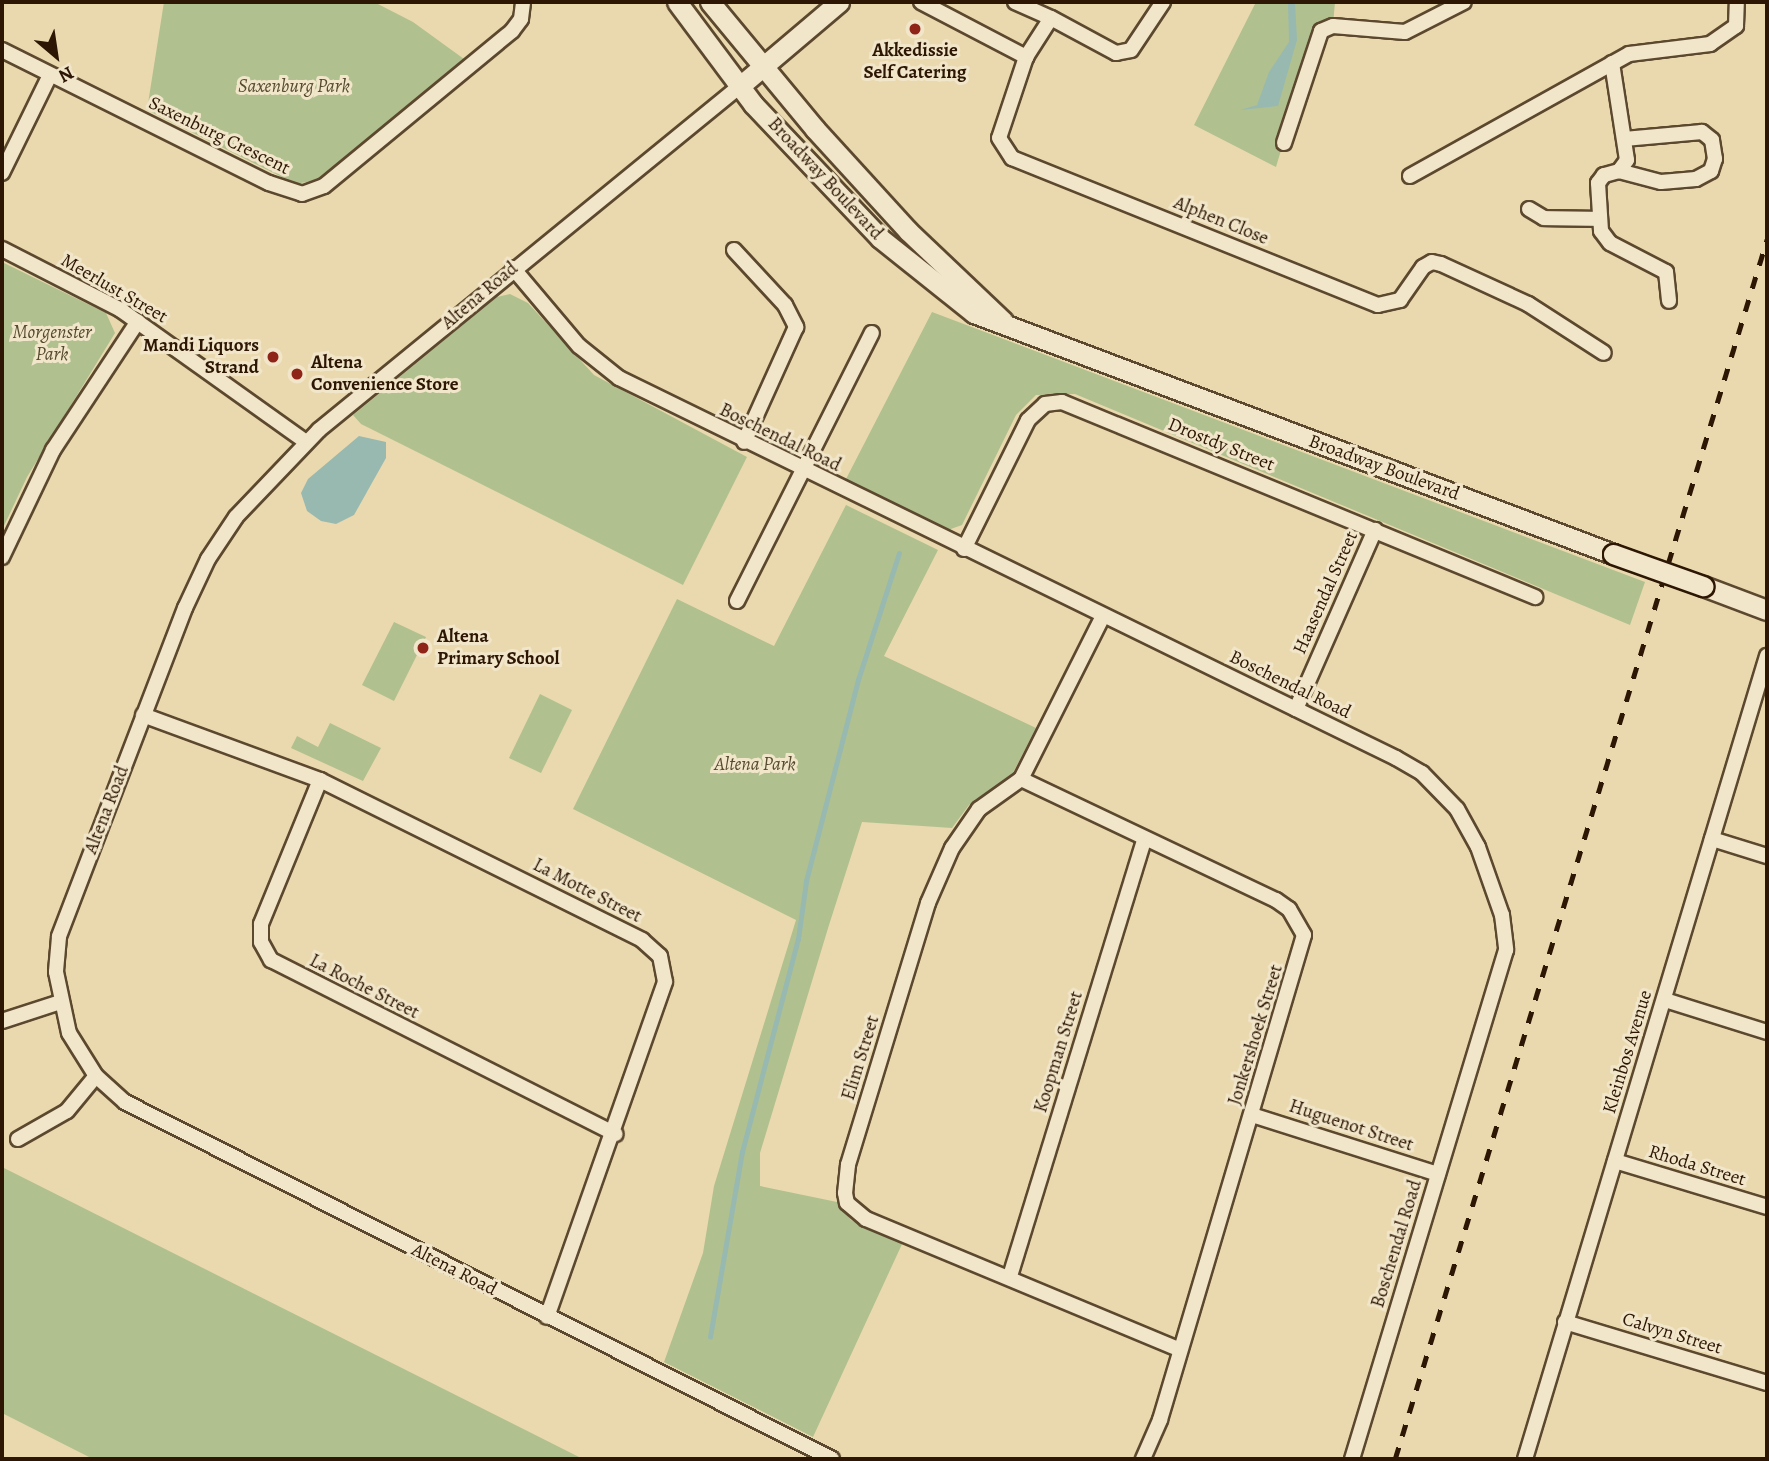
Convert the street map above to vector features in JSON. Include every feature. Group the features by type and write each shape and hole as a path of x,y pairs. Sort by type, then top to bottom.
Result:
{"main road":[{"name":"Broadway Boulevard","path":"677,2 740,86 894,252 974,313 1767,610"},
{"name":"Broadway Boulevard","path":"710,2 764,68 908,231 1003,322"},
{"name":"Altena Road","path":"740,86 839,2"}],"street":[{"name":"Saxenburg Crescent","path":"2,51 269,183 302,194 324,186 512,31 521,19 523,2"},
{"path":"921,2 1027,57 1051,18"},
{"path":"1015,2 1116,52 1126,52 1136,46 1163,2"},
{"path":"1283,143 1321,31 1333,26 1405,32 1464,2"},
{"path":"1410,176 1612,63 1637,52 1710,44 1736,26 1737,2"},
{"name":"Alphen Close","path":"1027,57 999,138 1012,158 1378,305 1400,300 1423,267 1432,262 1441,264 1528,304 1604,353"},
{"path":"1612,63 1627,160 1619,171"},
{"path":"2,173 50,75"},
{"name":"Altena Road","path":"740,86 513,268 306,442 247,503 216,545 185,608 59,937 56,972 60,1002 69,1032 96,1076 124,1101 152,1118 832,1459"},
{"path":"1624,139 1702,132 1712,141 1715,159 1711,171 1696,179 1661,182 1619,171 1604,175 1598,183 1599,219 1610,243 1666,272 1670,301"},
{"path":"1529,209 1544,218 1599,219"},
{"name":"Meerlust Street","path":"2,249 138,321 306,442"},
{"path":"734,250 785,305 796,327 744,442"},
{"name":"Boschendal Road","path":"513,268 579,346 607,370 744,442 1396,758 1442,790 1478,847 1502,915 1506,950 1352,1459"},
{"path":"2,557 53,450 138,321"},
{"path":"737,601 872,333"},
{"name":"Drostdy Street","path":"964,549 1028,420 1038,408 1053,402 1071,404 1535,597"},
{"name":"Haasendal Street","path":"1296,709 1375,530"},
{"name":"Elim Street","path":"1104,616 1021,779 979,809 951,848 928,903 845,1178 847,1203 866,1219 1010,1276 1180,1350"},
{"name":"Kleinbos Avenue","path":"1525,1459 1712,839 1764,680 1767,656"},
{"name":"La Motte Street","path":"143,715 320,780 655,949 663,963 665,982 615,1134 547,1317"},
{"name":"Jonkershoek Street","path":"1021,779 1144,840 1276,900 1298,920 1304,935 1301,954 1180,1350 1143,1459"},
{"name":"La Roche Street","path":"320,780 261,924 261,942 271,960 615,1134"},
{"path":"1712,839 1767,856"},
{"name":"Koopman Street","path":"1010,1276 1144,840"},
{"path":"1665,1000 1767,1032"},
{"path":"2,1021 60,1002"},
{"path":"18,1139 67,1111 96,1076"},
{"name":"Huguenot Street","path":"1252,1115 1438,1174"},
{"name":"Rhoda Street","path":"1615,1161 1767,1207"},
{"name":"Calvyn Street","path":"1565,1322 1767,1383"}],"green space":[{"name":"Saxenburg Park","path":"164,2 374,2 413,22 464,59 317,180 296,184 147,110"},
{"path":"1256,2 1335,2 1333,25 1315,37 1276,167 1194,125"},
{"name":"Morgenster Park","path":"2,262 106,313 115,333 27,477 2,530"},
{"path":"510,294 528,303 594,375 747,457 683,585 361,424 353,415 497,297"},
{"path":"932,312 1645,582 1630,625 1075,394 1036,395 1016,415 962,525 948,530 846,479"},
{"name":"Altena Park","path":"846,505 938,550 884,656 1036,728 1013,773 969,805 952,828 862,822 829,925 760,1153 760,1186 837,1202 851,1220 903,1242 813,1437 664,1362 703,1253 714,1186 796,920 573,809 677,599 774,646"},
{"path":"394,622 426,637 394,701 362,685"},
{"path":"540,694 572,710 541,773 509,758"},
{"path":"330,723 381,748 363,781 291,748 297,736 318,747"},
{"path":"2,1167 583,1459 93,1459 2,1413"}],"water":[{"path":"1288,2 1295,2 1297,40 1278,106 1240,110 1257,105 1269,72 1289,42"},
{"path":"359,436 386,442 386,458 354,515 336,524 321,521 307,511 301,493 308,479"}],"waterway":[{"path":"710,1337 742,1152 798,939 806,881 858,680 899,553"}],"railway":[{"path":"1395,1459 1767,239"}],"place":[{"name":"Akkedissie Self Catering","path":"915,29"},
{"name":"Mandi Liquors Strand","path":"273,357"},
{"name":"Altena Convenience Store","path":"297,374"},
{"name":"Altena Primary School","path":"423,648"}]}
